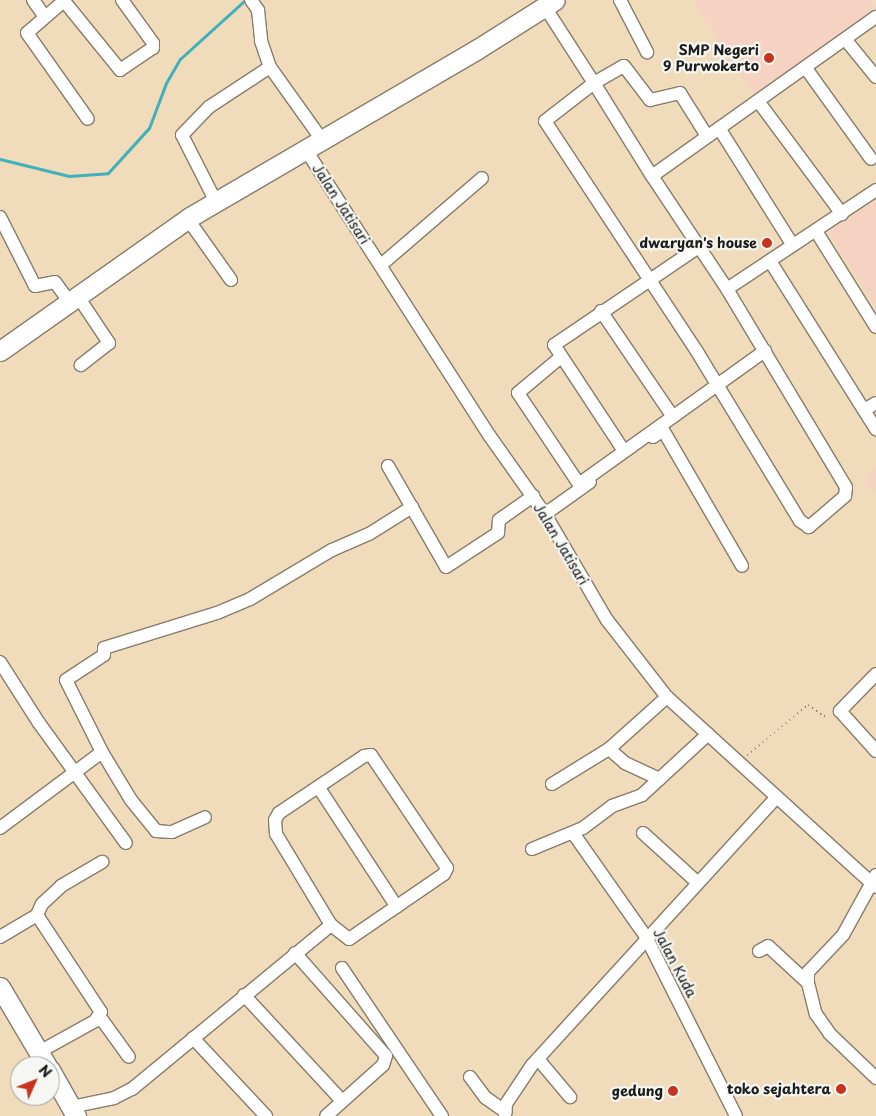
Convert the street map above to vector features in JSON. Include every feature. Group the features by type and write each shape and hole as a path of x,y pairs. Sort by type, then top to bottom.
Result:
{"street":[{"path":"33,0 44,16"},
{"path":"88,119 27,33 44,16 65,0 120,70 152,48 153,43 122,0"},
{"path":"620,0 647,52"},
{"path":"252,1 258,10 261,41 270,66 322,140"},
{"path":"550,4 594,83 652,176 727,289 847,490 845,496 813,525 806,526 800,521 650,279 546,123 547,118 594,83 620,66 628,67 650,100 680,94 707,136"},
{"name":"Jalan Jatisari","path":"0,351 187,218 306,150 550,4"},
{"path":"652,176 876,17"},
{"path":"845,39 876,77"},
{"path":"216,202 182,135 209,107 270,66"},
{"path":"805,67 874,159"},
{"path":"758,102 842,214"},
{"path":"719,128 792,244"},
{"name":"Jalan Jatisari","path":"306,150 489,435 545,514 607,620 667,697 776,798 874,881"},
{"path":"381,265 482,178"},
{"path":"727,289 792,244 816,231 876,190"},
{"path":"0,217 35,286 55,282 73,298 109,343 81,365"},
{"path":"187,218 231,280"},
{"path":"816,231 876,327"},
{"path":"624,451 554,348 556,342 700,246"},
{"path":"770,261 876,429"},
{"path":"602,311 673,417"},
{"path":"561,357 520,389 518,393 524,406 579,484 765,351"},
{"path":"864,410 876,403"},
{"path":"545,514 664,430 742,566"},
{"path":"388,466 448,567 498,533 499,520 533,496"},
{"path":"205,817 172,832 156,831 135,806 102,752 66,680 104,655 104,648 217,614 250,599 332,550 369,534 412,507"},
{"path":"0,662 75,774 126,843"},
{"path":"876,674 840,709 876,751"},
{"path":"552,784 608,749 667,697"},
{"path":"532,849 573,833 612,806 642,795 708,734"},
{"path":"608,749 625,763 659,779"},
{"path":"0,828 75,774 102,752"},
{"path":"364,756 370,756 445,864 444,874 349,939 331,925 276,834 274,825 279,813 319,788 364,756"},
{"path":"319,788 397,907"},
{"path":"470,1077 486,1098 505,1114 515,1088 538,1059 646,937 776,798"},
{"name":"Jalan Kuda","path":"573,833 646,937 736,1116"},
{"path":"643,833 698,883"},
{"path":"0,937 37,915 42,904 61,886 102,862"},
{"path":"874,881 847,929 808,972 808,983 816,1014 830,1034 876,1078"},
{"path":"37,915 99,1007 100,1017 129,1058"},
{"path":"60,1088 73,1112 124,1095 331,925"},
{"path":"759,951 768,946 808,983"},
{"path":"295,953 386,1056 383,1065 326,1116"},
{"path":"342,968 442,1116"},
{"path":"0,987 41,1056"},
{"path":"244,995 342,1101"},
{"path":"47,1056 100,1017"},
{"path":"193,1038 266,1116"},
{"path":"538,1059 570,1097"}],"path":[{"path":"739,762 808,704 822,714"}],"shaded area":[{"name":"SMP Negeri 9 Purwokerto","path":"693,0 871,0 876,9 754,96"},
{"path":"876,201 876,308 828,231"},
{"path":"876,466 876,491 863,484"}],"waterway":[{"path":"0,159 69,176 108,173 149,128 166,83 180,59 245,0"}],"place":[{"name":"SMP Negeri 9 Purwokerto","path":"769,58"},
{"name":"dwaryan's house","path":"767,243"},
{"name":"toko sejahtera","path":"841,1089"},
{"name":"gedung","path":"673,1091"}]}
